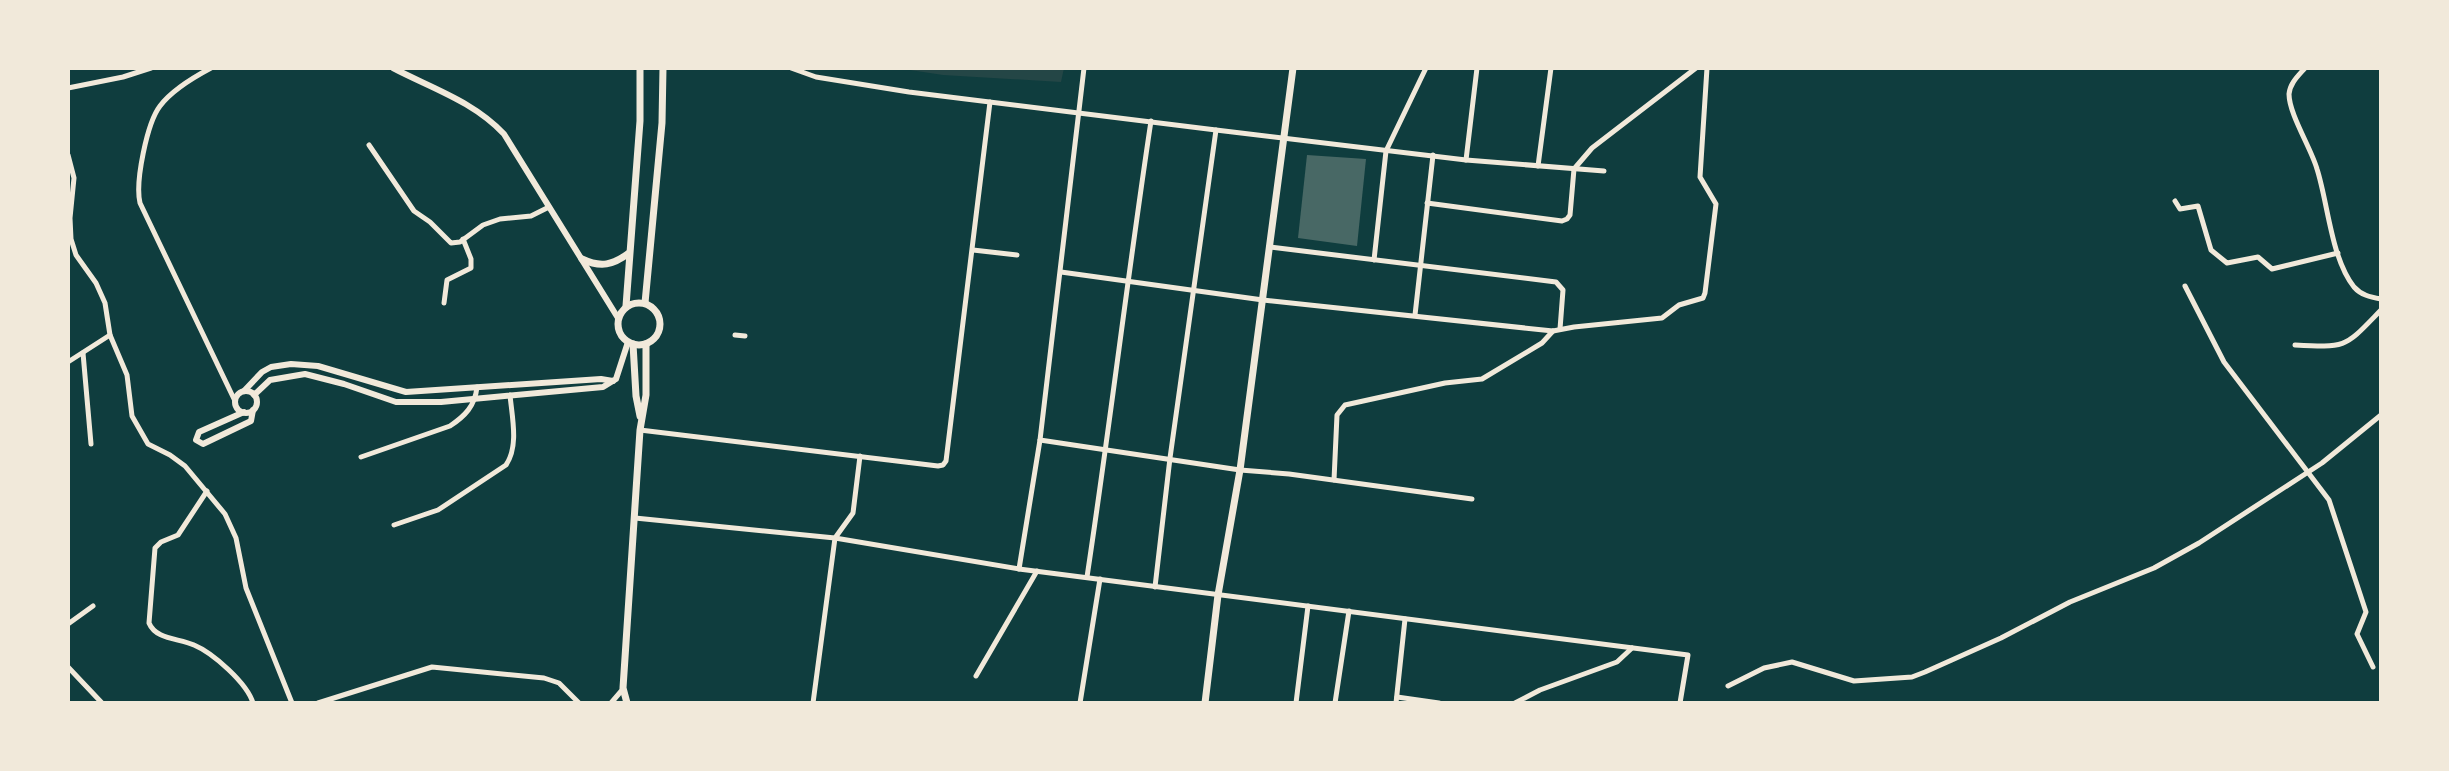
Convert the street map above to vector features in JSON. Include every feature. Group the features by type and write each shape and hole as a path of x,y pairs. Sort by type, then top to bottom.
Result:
{"main road":[{"path":"626,306 639,302 657,311 661,325 658,335 646,344 631,343 619,332 618,318 626,306 640,121 640,68"},
{"path":"645,303 662,123 663,68"},
{"path":"1205,703 1218,595 1240,470 1293,68"},
{"path":"582,259 603,266 629,253"},
{"path":"631,343 641,426"},
{"path":"627,703 623,688 641,426 646,395 646,344"}],"street":[{"path":"68,88 151,68"},
{"path":"211,68 161,105 145,152 138,193 236,407 244,412"},
{"path":"393,68 470,105 504,134 618,318"},
{"path":"791,68 816,77 990,102 1466,160 1604,171"},
{"path":"1019,569 1040,440 1084,68"},
{"path":"1374,260 1386,151 1426,68"},
{"path":"1466,160 1477,68"},
{"path":"1538,166 1551,68"},
{"path":"1427,203 1562,221 1570,215 1574,169 1592,148 1696,68"},
{"path":"1061,272 1263,300 1556,330 1662,318 1679,305 1703,298 1705,293 1716,204 1700,177 1707,68"},
{"path":"2305,68 2289,90 2291,103 2317,169 2338,253 2352,284 2363,295 2381,299"},
{"path":"641,426 943,465 946,461 990,102"},
{"path":"1087,577 1151,121"},
{"path":"1155,587 1216,130"},
{"path":"369,145 414,211 451,243 483,225 526,217 549,207"},
{"path":"68,155 74,178 71,239 76,255 102,293 110,335 125,368 132,416 142,437 154,449 178,460 207,491 231,525 242,560 246,588 292,703"},
{"path":"1415,315 1433,155"},
{"path":"2175,201 2180,209 2198,206 2211,250 2227,263 2258,257 2272,269 2338,253"},
{"path":"444,303 447,280 471,268 463,239"},
{"path":"1270,247 1556,282 1563,290 1556,330 1542,343 1482,379 1445,383 1345,405 1337,415 1334,480"},
{"path":"973,250 1017,255"},
{"path":"2185,286 2224,362 2329,500 2366,612 2357,634 2373,667"},
{"path":"2295,345 2341,345 2352,340 2381,310"},
{"path":"68,362 110,335"},
{"path":"735,335 745,336"},
{"path":"254,395 270,380 305,374 396,402 441,402 603,387 616,378 631,343"},
{"path":"83,353 91,444"},
{"path":"235,401 237,395 262,372 271,367 291,364 318,366 406,392 601,379 613,381"},
{"path":"361,457 450,426 463,417 476,398 477,387"},
{"path":"244,391 254,395 257,401 251,421 203,444 196,440 199,432 253,410"},
{"path":"394,525 438,510 506,465 513,447 510,395"},
{"path":"1728,686 1764,668 1792,662 1854,681 1912,677 2001,638 2070,602 2154,568 2199,543 2309,471 2381,415"},
{"path":"1040,440 1240,470 1472,499"},
{"path":"813,703 835,538 853,513 860,456"},
{"path":"207,491 178,535 155,548 149,623 152,630 159,634 196,645 221,663 249,691 253,703"},
{"path":"635,518 835,538 1019,569 1688,655 1680,703"},
{"path":"976,676 1037,571"},
{"path":"1080,703 1100,579"},
{"path":"68,624 93,606"},
{"path":"1296,703 1308,606"},
{"path":"1335,703 1349,611"},
{"path":"1405,619 1396,700 1439,703"},
{"path":"1515,703 1540,690 1617,662 1632,648"},
{"path":"318,703 423,668 443,666 544,678 559,683 579,703"},
{"path":"68,667 102,703"},
{"path":"611,703 623,688"}],"shaded area":[{"path":"897,68 1064,68 1061,82 943,75"}],"building":[{"path":"1307,155 1366,159 1357,246 1298,238"}]}
